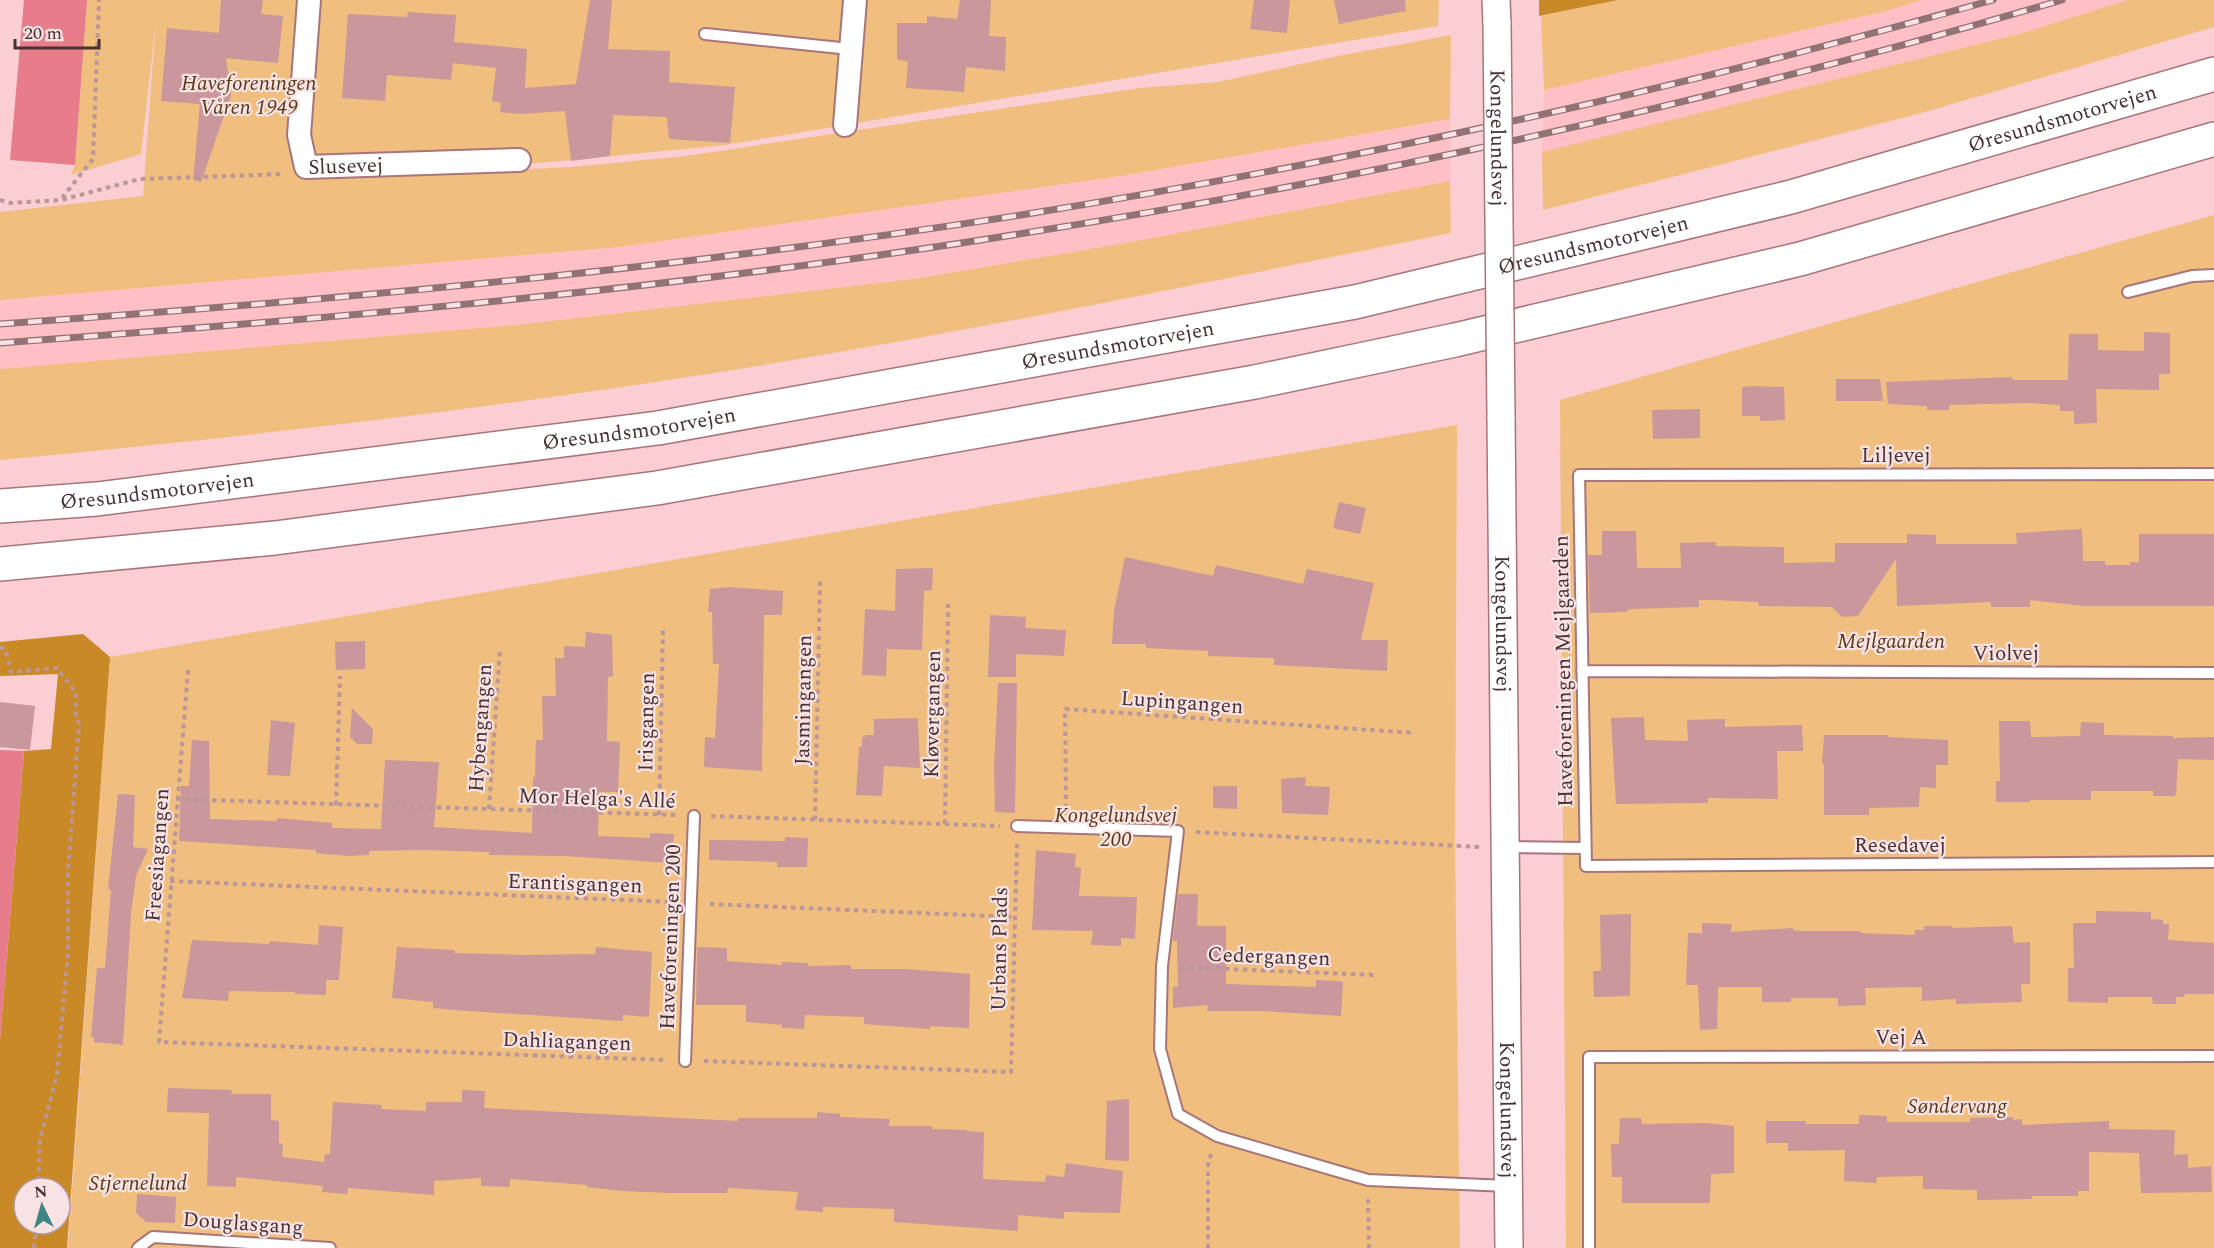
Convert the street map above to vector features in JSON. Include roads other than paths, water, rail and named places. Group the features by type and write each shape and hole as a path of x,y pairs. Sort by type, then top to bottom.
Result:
{"highway":[{"name":"Øresundsmotorvejen","path":"0,506 97,499 658,428 1355,302 1525,263 1791,197 2214,74"},
{"path":"0,564 275,538 657,488 1256,382 1477,335 1800,259 2214,139"}],"street":[{"name":"Slusevej","path":"309,0 299,135 306,167 519,160"},
{"path":"845,125 855,0"},
{"name":"Kongelundsvej","path":"1497,12 1509,1248"}],"lane":[{"path":"705,34 850,49"},
{"path":"2128,292 2192,276 2214,275"},
{"name":"Liljevej","path":"1579,475 2214,474"},
{"name":"Haveforeningen Mejlgaarden","path":"1579,475 1586,866"},
{"name":"Violvej","path":"1582,671 2214,673"},
{"name":"Haveforeningen 200","path":"685,1061 694,816"},
{"path":"1017,826 1178,831 1162,966 1161,1049 1178,1114 1217,1136 1368,1180 1508,1186"},
{"path":"1505,847 1585,848"},
{"name":"Resedavej","path":"1586,866 2214,862"},
{"name":"Vej A","path":"1589,1248 1589,1057 2214,1056"},
{"name":"Douglasgang","path":"138,1248 153,1237 330,1248"}],"railway":[{"path":"0,324 256,304 512,280 767,251 1021,215 1266,172 1510,122 1752,65 1993,0"},
{"path":"0,343 386,312 514,299 770,270 1025,233 1287,187 1548,133 1806,71 2062,0"}],"park label":[{"name":"Haveforeningen Våren 1949","path":"249,95"},
{"name":"Mejlgaarden","path":"1891,641"},
{"name":"Kongelundsvej 200","path":"1116,827"},
{"name":"Søndervang","path":"1957,1106"},
{"name":"Stjernelund","path":"138,1183"}]}
